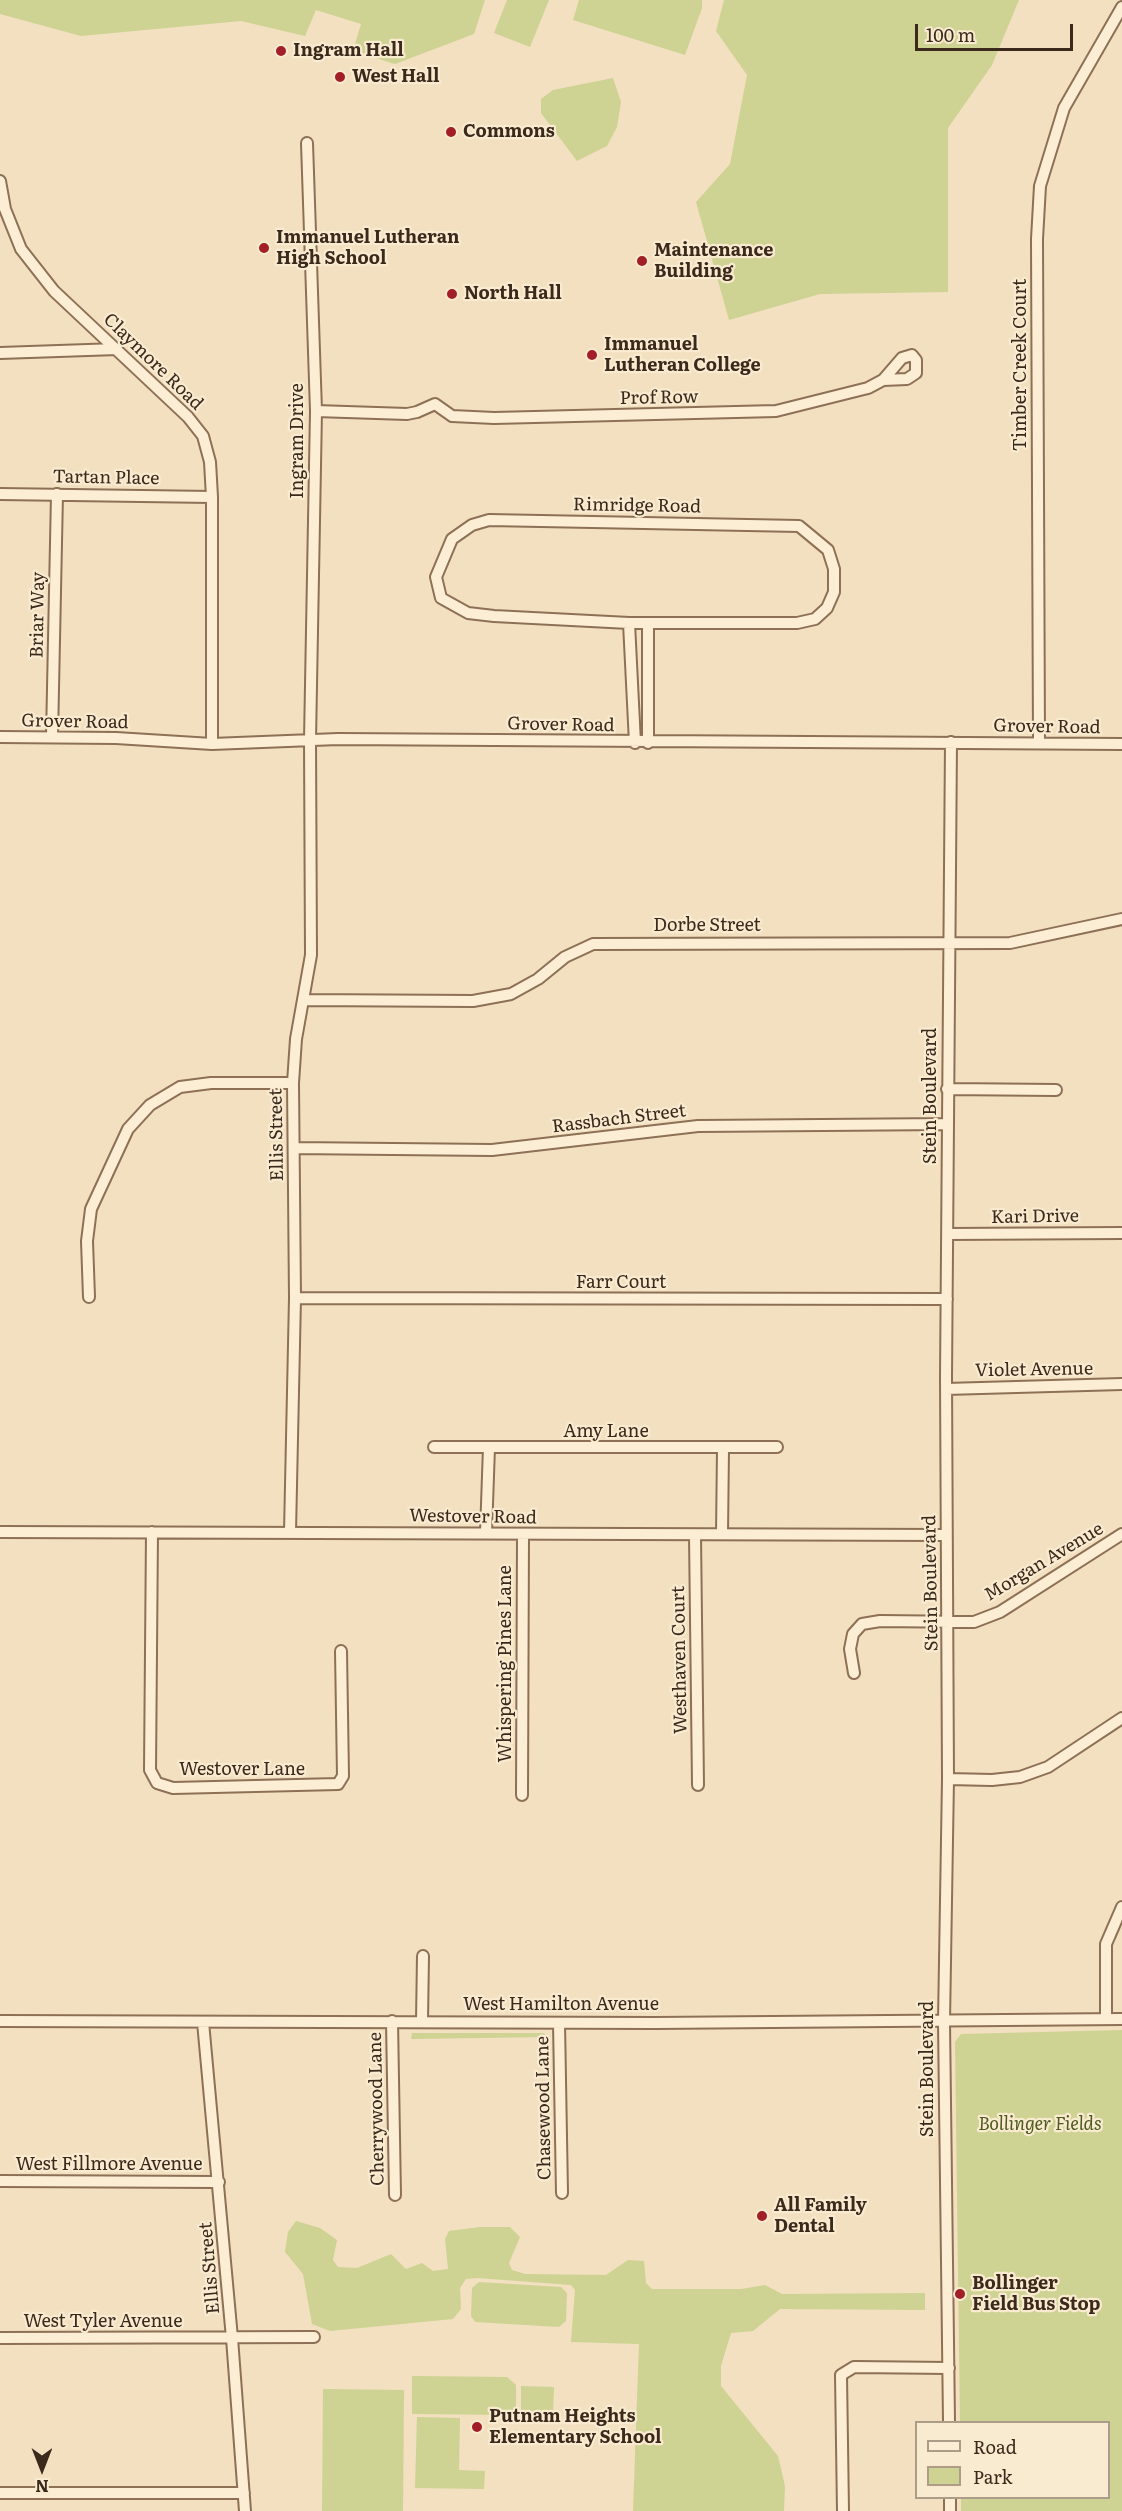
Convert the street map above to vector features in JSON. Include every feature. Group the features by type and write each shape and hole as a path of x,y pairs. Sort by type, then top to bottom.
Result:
{"street":[{"name":"Timber Creek Court","path":"1039,743 1037,239 1040,186 1064,108 1122,7"},
{"name":"Ingram Drive","path":"307,143 316,411 310,740"},
{"name":"Claymore Road","path":"0,181 2,209 21,249 54,291 188,417 203,436 210,462 212,497 212,744"},
{"path":"0,353 117,350"},
{"name":"Prof Row","path":"316,411 407,414 435,404 452,416 494,418 776,411 868,388 883,380"},
{"name":"Tartan Place","path":"0,494 212,497"},
{"name":"Briar Way","path":"52,737 57,494"},
{"name":"Rimridge Road","path":"489,520 800,526 828,550 834,569 834,592 827,608 815,619 797,623 648,622 468,613 441,598 436,577 452,539 472,525 489,520"},
{"path":"629,622 635,743"},
{"path":"648,622 648,743"},
{"name":"Grover Road","path":"0,737 212,744 310,740 1122,744"},
{"name":"Ellis Street","path":"290,1532 295,1299 293,1083 296,1039 311,955 310,740"},
{"name":"Stein Boulevard","path":"949,2421 944,2022 948,1779 946,1389 951,742"},
{"name":"Dorbe Street","path":"304,1000 473,1001 511,994 538,979 565,957 593,944 1010,943 1122,919"},
{"path":"89,1297 87,1241 91,1209 128,1129 150,1105 180,1087 232,1083 293,1083"},
{"path":"948,1089 1056,1090"},
{"name":"Rassbach Street","path":"294,1148 492,1150 698,1126 948,1124"},
{"name":"Kari Drive","path":"948,1234 1122,1233"},
{"name":"Farr Court","path":"295,1299 947,1299"},
{"name":"Violet Avenue","path":"946,1389 1122,1384"},
{"name":"Amy Lane","path":"434,1447 723,1449 777,1447"},
{"path":"486,1533 489,1447"},
{"path":"722,1534 723,1449"},
{"name":"Westover Road","path":"0,1532 946,1535"},
{"name":"Westover Lane","path":"152,1532 150,1770 157,1783 173,1788 338,1784 343,1776 340,1651"},
{"name":"Whispering Pines Lane","path":"522,1795 523,1534"},
{"name":"Morgan Avenue","path":"854,1673 850,1648 853,1634 862,1624 880,1621 974,1622 1000,1612 1122,1534"},
{"name":"Westhaven Court","path":"695,1535 698,1785"},
{"path":"948,1779 1011,1778 1048,1767 1122,1718"},
{"path":"1106,2019 1107,1944 1122,1907"},
{"path":"422,2021 423,1956"},
{"name":"West Hamilton Avenue","path":"0,2021 559,2023 1122,2019"},
{"name":"Cherrywood Lane","path":"392,2021 395,2195"},
{"name":"Ellis Street","path":"203,2022 219,2181 245,2511"},
{"name":"Chasewood Lane","path":"559,2023 562,2193"},
{"name":"West Fillmore Avenue","path":"0,2181 219,2181"},
{"name":"West Tyler Avenue","path":"0,2338 314,2337"},
{"path":"843,2511 841,2375 854,2367 949,2368"},
{"path":"0,2493 244,2493"}],"green space":[{"path":"0,0 485,0 474,34 395,64 353,51 361,24 316,10 305,36 241,21 81,36 0,14"},
{"path":"507,0 549,0 530,47 494,33"},
{"path":"579,0 702,0 702,8 685,55 573,20"},
{"path":"724,0 1019,0 992,65 948,128 948,292 820,294 729,320 696,202 730,164 747,75 716,31"},
{"path":"613,78 621,102 617,127 607,146 577,161 541,113 541,99 553,90"},
{"name":"Bollinger Fields","path":"1122,2030 1122,2511 961,2511 961,2499 1110,2499 1110,2421 960,2421 955,2042 961,2034"},
{"path":"412,2033 543,2033 550,2037 411,2039"},
{"path":"296,2221 320,2228 337,2240 333,2260 338,2267 357,2268 391,2254 406,2269 422,2263 433,2271 448,2269 445,2239 449,2231 480,2227 510,2227 520,2237 509,2263 512,2270 525,2274 606,2275 628,2260 644,2261 646,2283 652,2289 741,2289 765,2285 782,2294 925,2293 925,2310 780,2309 753,2331 731,2333 721,2366 721,2386 778,2456 785,2486 784,2511 633,2511 639,2344 571,2342 575,2290 571,2285 466,2279 460,2288 461,2309 453,2319 330,2331 312,2324 303,2274 285,2252 288,2232"},
{"path":"479,2282 561,2287 567,2293 566,2321 559,2327 475,2322 471,2316 472,2288"},
{"path":"412,2376 507,2377 516,2385 516,2415 412,2414"},
{"path":"521,2386 554,2387 553,2416 521,2416"},
{"path":"323,2389 404,2390 403,2511 322,2511"},
{"path":"417,2417 460,2418 459,2470 485,2471 484,2489 415,2488"}],"place":[{"name":"Ingram Hall","path":"281,51"},
{"name":"West Hall","path":"340,77"},
{"name":"Commons","path":"451,132"},
{"name":"Immanuel Lutheran High School","path":"264,248"},
{"name":"Maintenance Building","path":"642,261"},
{"name":"North Hall","path":"452,294"},
{"name":"Immanuel Lutheran College","path":"592,355"},
{"name":"All Family Dental","path":"762,2216"},
{"name":"Bollinger Field Bus Stop","path":"960,2294"},
{"name":"Putnam Heights Elementary School","path":"477,2427"}]}
